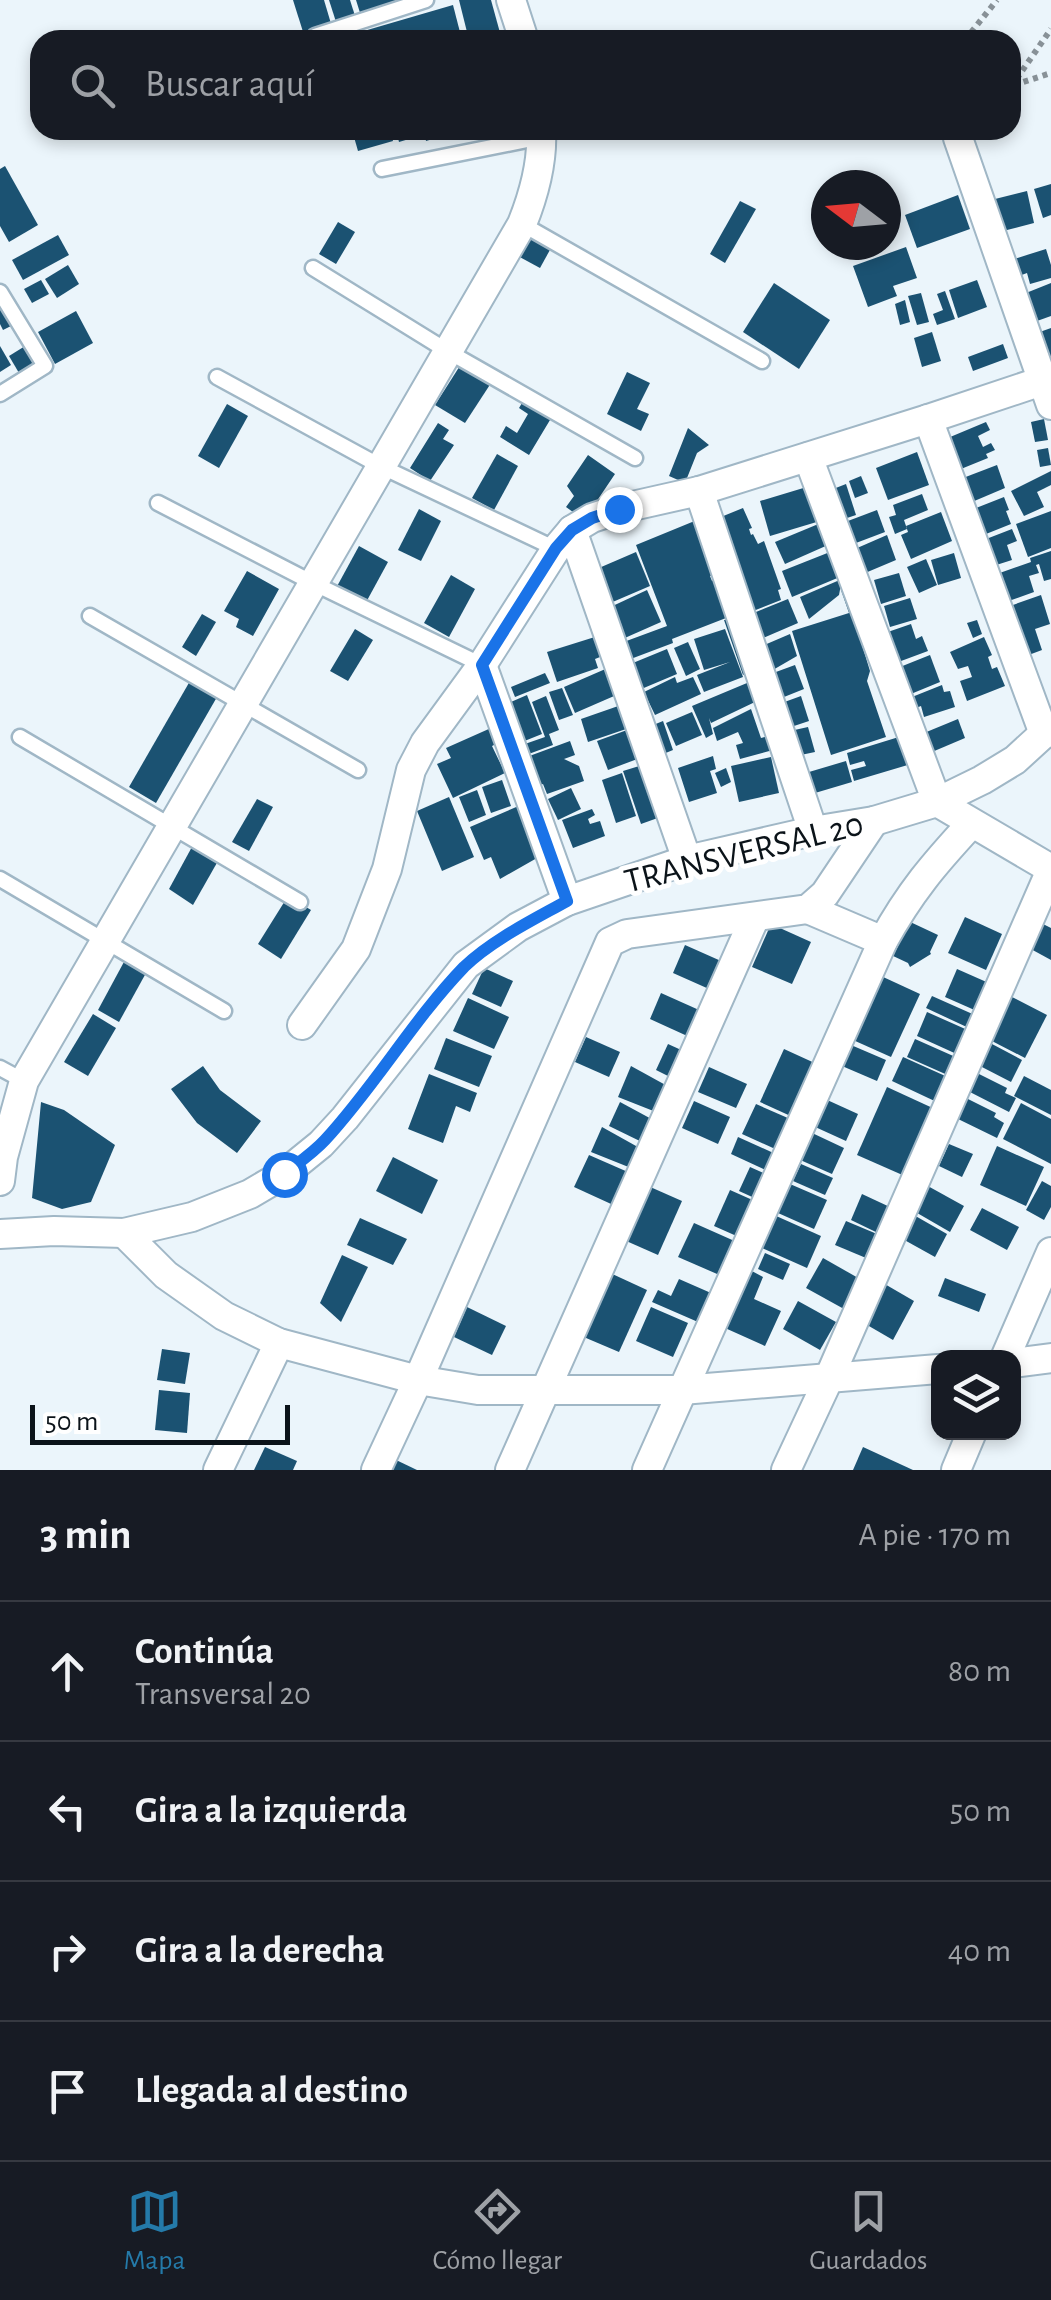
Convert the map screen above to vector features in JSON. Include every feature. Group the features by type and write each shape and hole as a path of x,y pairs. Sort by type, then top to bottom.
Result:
{"street":[{"path":"511,0 521,30"},
{"path":"0,1181 12,1075 104,942 522,224 539,170 542,140"},
{"path":"302,1025 356,948 387,869 410,770 424,742 482,665 564,539 592,518 619,509 698,491 928,419 1048,388 959,140"},
{"path":"928,419 1048,730"},
{"path":"786,1470 1051,869 937,802 808,457"},
{"path":"698,491 813,831"},
{"path":"564,539 687,860"},
{"path":"482,665 567,901"},
{"name":"TRANSVERSAL 20","path":"0,1234 124,1232 192,1217 250,1194 284,1174 321,1144 466,965 518,928 567,901 687,860 874,821 937,802 1015,760 1048,730"},
{"path":"808,910 825,894 874,821"},
{"path":"647,1470 883,941 928,870 972,824"},
{"path":"376,1470 610,942 626,934 808,910 883,941"},
{"path":"510,1470 755,918"},
{"path":"124,1232 166,1275 224,1316 279,1343 418,1380 478,1390 682,1390 931,1370"},
{"path":"1008,1350 1051,1252"},
{"path":"218,1470 279,1343"},
{"path":"1021,1362 1051,1358"},
{"path":"956,1470 969,1440"}],"lane":[{"path":"334,30 426,0"},
{"path":"382,169 515,140"},
{"path":"522,224 762,361"},
{"path":"313,268 448,352 635,458"},
{"path":"0,292 45,366 0,394"},
{"path":"217,377 380,466 564,539"},
{"path":"158,503 482,665"},
{"path":"90,616 358,770"},
{"path":"20,737 300,902"},
{"path":"0,880 224,1011"}],"path":[{"path":"973,30 998,0"},
{"path":"1021,73 1051,29"},
{"path":"1021,83 1051,73"}],"building":[{"path":"293,0 324,0 332,27 302,30"},
{"path":"329,0 350,0 356,19 337,25"},
{"path":"356,0 401,0 361,16"},
{"path":"459,0 491,0 499,30 466,30"},
{"path":"453,5 459,30 367,30"},
{"path":"355,140 393,140 393,141 358,151"},
{"path":"5,166 38,225 9,242 0,226 0,169"},
{"path":"1051,184 1051,215 1043,218 1034,189"},
{"path":"1027,191 1034,223 1003,231 995,199"},
{"path":"958,195 970,229 917,248 905,215"},
{"path":"740,201 756,209 725,263 710,254"},
{"path":"338,222 355,232 336,264 319,254"},
{"path":"58,235 69,255 23,280 12,260"},
{"path":"527,235 551,248 540,268 516,255"},
{"path":"906,247 917,278 893,286 897,296 868,307 853,266 870,260 901,260 901,249"},
{"path":"1046,249 1051,278 1030,284 1027,273 1019,276 1014,259"},
{"path":"68,265 79,284 57,298 45,279"},
{"path":"41,280 49,294 32,303 24,289"},
{"path":"977,280 987,307 958,318 949,290"},
{"path":"774,283 830,320 799,369 743,332"},
{"path":"1051,283 1051,316 1037,321 1026,293"},
{"path":"945,291 955,319 937,325 933,314 943,310 937,294"},
{"path":"921,293 929,322 917,325 908,296"},
{"path":"0,297 15,324 3,330 0,324"},
{"path":"905,300 910,322 900,325 895,304"},
{"path":"76,311 93,343 55,364 38,332"},
{"path":"1051,328 1051,361 1047,362 1037,333"},
{"path":"932,332 941,361 922,367 914,338"},
{"path":"30,343 38,360 19,373 9,356"},
{"path":"1003,344 1008,358 973,371 968,357"},
{"path":"0,346 11,365 0,372"},
{"path":"463,361 493,380 465,423 435,405"},
{"path":"627,372 650,383 637,409 649,414 641,431 607,414"},
{"path":"525,398 553,415 529,455 500,437 506,426 517,433 528,414 519,408"},
{"path":"227,404 248,416 219,468 198,456"},
{"path":"1044,419 1048,440 1035,442 1031,422"},
{"path":"986,422 990,430 978,436 983,447 991,443 995,450 986,454 988,458 956,471 943,440"},
{"path":"438,423 449,430 443,439 454,445 430,481 410,468"},
{"path":"688,428 709,445 697,453 685,483 669,476"},
{"path":"1048,448 1051,465 1040,467 1037,450"},
{"path":"917,452 929,485 888,500 876,468"},
{"path":"497,454 518,466 494,510 472,498"},
{"path":"588,455 615,474 584,520 566,507 574,496 567,486"},
{"path":"997,465 1005,488 972,502 963,478"},
{"path":"1051,471 1051,485 1037,492 1044,507 1024,516 1011,491"},
{"path":"861,476 868,493 855,498 849,481"},
{"path":"846,484 856,515 838,521 828,491"},
{"path":"810,486 820,521 770,536 760,501"},
{"path":"922,494 928,510 904,520 907,529 895,534 889,517 896,515 893,505"},
{"path":"1004,497 1011,524 981,536 971,510"},
{"path":"743,508 751,535 758,544 764,541 781,589 781,600 748,613 716,519"},
{"path":"419,509 441,521 421,561 398,550"},
{"path":"877,510 885,532 848,546 840,524"},
{"path":"1051,511 1051,548 1028,557 1016,524"},
{"path":"941,512 952,541 911,559 901,535 908,532 906,526"},
{"path":"697,520 717,574 710,576 712,581 717,579 729,610 724,612 726,618 628,660 621,643 667,626 636,545"},
{"path":"828,520 837,541 785,564 775,542"},
{"path":"1012,529 1017,541 1007,545 1012,560 990,567 981,541"},
{"path":"887,535 896,560 858,576 848,552"},
{"path":"359,546 388,562 364,606 335,590"},
{"path":"840,548 847,574 792,597 782,571"},
{"path":"1051,551 1051,579 1044,581 1039,564 1036,565 1039,573 1029,576 1034,592 1003,603 994,575"},
{"path":"636,552 650,586 601,607 592,571"},
{"path":"954,553 961,578 938,585 931,560"},
{"path":"926,559 937,585 919,593 907,567"},
{"path":"247,571 279,589 253,636 236,627 239,619 224,611"},
{"path":"899,573 906,596 881,604 874,580"},
{"path":"451,575 475,589 449,637 424,623"},
{"path":"842,579 839,595 809,619 800,597"},
{"path":"853,588 867,631 859,635 870,671 867,681 886,737 831,755 792,631 849,613 841,590"},
{"path":"647,590 661,622 618,641 604,610"},
{"path":"1041,595 1050,624 1035,629 1042,650 1026,656 1010,606"},
{"path":"910,598 917,619 890,627 884,606"},
{"path":"788,599 798,623 761,639 751,614"},
{"path":"202,614 216,622 196,656 182,647"},
{"path":"731,619 748,672 743,675 724,620"},
{"path":"977,620 982,634 973,638 967,623"},
{"path":"911,624 916,639 922,636 928,651 893,664 882,634"},
{"path":"355,629 373,640 348,681 330,671"},
{"path":"725,629 743,677 704,692 697,675 730,662 704,670 694,639"},
{"path":"790,634 797,656 766,674 755,649"},
{"path":"598,636 605,655 595,659 598,668 557,682 547,652"},
{"path":"984,637 992,655 988,657 992,669 997,667 1005,686 967,701 960,681 972,677 968,666 958,669 950,652"},
{"path":"688,642 700,669 686,676 674,648"},
{"path":"667,649 677,674 639,690 628,665"},
{"path":"930,655 940,682 906,696 895,669"},
{"path":"795,665 804,689 774,701 765,676"},
{"path":"610,667 621,693 575,713 564,687"},
{"path":"545,673 550,683 515,697 511,687"},
{"path":"675,677 677,683 693,677 701,694 655,715 644,692"},
{"path":"190,681 217,697 156,803 129,787"},
{"path":"747,683 755,702 711,723 709,718 713,734 706,738 692,706"},
{"path":"942,685 944,692 950,691 955,707 924,717 921,706 906,712 902,701"},
{"path":"562,688 573,715 559,720 549,692"},
{"path":"527,695 542,734 522,742 506,704"},
{"path":"546,696 559,730 549,734 553,745 526,755 522,745 545,737 532,702"},
{"path":"801,696 809,721 788,728 779,704"},
{"path":"624,704 632,727 588,742 581,719"},
{"path":"751,709 761,738 768,736 773,750 740,759 736,745 743,743 738,732 717,741 713,728"},
{"path":"692,712 702,735 676,746 666,723"},
{"path":"958,719 965,738 932,752 924,733"},
{"path":"663,721 673,750 656,757 646,728"},
{"path":"638,726 648,755 608,770 597,741"},
{"path":"808,727 815,752 796,756 790,731"},
{"path":"491,728 498,743 492,746 505,773 453,798 437,764 451,758 446,748"},
{"path":"902,736 911,764 854,781 851,770 866,766 864,761 850,765 847,753"},
{"path":"570,741 575,755 564,759 579,766 584,781 547,794 543,784 531,789 524,758"},
{"path":"713,756 716,769 710,771 717,793 689,802 678,768"},
{"path":"771,757 779,793 739,802 731,766"},
{"path":"846,761 852,782 815,793 809,772"},
{"path":"649,763 666,815 641,824 623,771"},
{"path":"726,768 731,782 721,787 715,773"},
{"path":"622,773 636,816 616,823 602,780"},
{"path":"502,780 511,806 491,813 482,787"},
{"path":"571,788 581,809 558,820 548,799"},
{"path":"477,790 486,815 469,822 459,797"},
{"path":"449,797 474,857 442,871 417,811"},
{"path":"257,799 273,807 249,851 232,842"},
{"path":"528,802 544,854 500,879 491,857 484,860 470,827"},
{"path":"592,809 595,815 588,819 590,824 600,821 605,836 573,848 562,820"},
{"path":"193,845 218,861 193,905 169,889"},
{"path":"288,896 311,910 281,959 258,944"},
{"path":"965,917 1002,934 986,970 948,953"},
{"path":"906,920 938,935 931,954 910,967 891,955"},
{"path":"1041,923 1051,928 1051,960 1029,948"},
{"path":"771,924 811,942 792,984 752,967"},
{"path":"685,945 730,965 718,993 673,973"},
{"path":"125,960 146,973 119,1022 98,1010"},
{"path":"484,968 513,981 501,1007 472,994"},
{"path":"957,969 991,984 979,1012 945,997"},
{"path":"881,976 920,994 891,1057 853,1040"},
{"path":"661,993 708,1014 696,1040 650,1019"},
{"path":"932,996 977,1016 971,1029 926,1008"},
{"path":"1012,997 1047,1015 1025,1058 990,1040"},
{"path":"468,998 509,1017 494,1049 453,1031"},
{"path":"927,1012 972,1032 961,1056 917,1036"},
{"path":"93,1014 116,1028 88,1076 64,1062"},
{"path":"586,1037 620,1052 609,1077 575,1062"},
{"path":"446,1038 492,1056 479,1087 434,1069"},
{"path":"915,1039 960,1059 952,1077 907,1057"},
{"path":"668,1044 690,1054 678,1081 656,1070"},
{"path":"992,1044 1022,1060 1011,1082 980,1066"},
{"path":"851,1045 886,1060 877,1081 842,1066"},
{"path":"784,1049 819,1065 795,1118 760,1102"},
{"path":"903,1057 952,1079 941,1104 892,1081"},
{"path":"203,1066 220,1090 261,1121 237,1153 197,1123 171,1089"},
{"path":"631,1066 671,1088 661,1114 618,1097"},
{"path":"709,1067 747,1084 736,1108 698,1092"},
{"path":"975,1072 1007,1088 1005,1093 1016,1098 1009,1112 966,1090"},
{"path":"429,1074 477,1093 470,1112 456,1106 443,1143 408,1129"},
{"path":"1024,1076 1051,1090 1051,1115 1014,1096"},
{"path":"887,1087 937,1110 907,1177 857,1155"},
{"path":"966,1098 996,1113 994,1117 1004,1123 997,1138 956,1118"},
{"path":"825,1099 858,1114 846,1141 813,1126"},
{"path":"694,1101 730,1117 718,1144 682,1128"},
{"path":"41,1102 64,1110 115,1145 91,1202 62,1209 32,1198"},
{"path":"620,1102 657,1122 648,1145 609,1126"},
{"path":"1021,1103 1051,1119 1051,1164 1003,1139"},
{"path":"756,1104 797,1122 784,1153 742,1134"},
{"path":"602,1127 645,1151 636,1170 591,1152"},
{"path":"810,1132 844,1148 832,1174 798,1159"},
{"path":"738,1137 780,1156 772,1173 731,1154"},
{"path":"949,1144 973,1154 962,1177 939,1166"},
{"path":"997,1146 1044,1167 1026,1206 980,1185"},
{"path":"589,1155 637,1176 622,1209 574,1187"},
{"path":"393,1157 438,1180 422,1214 376,1191"},
{"path":"801,1164 833,1178 825,1195 793,1181"},
{"path":"750,1167 772,1177 761,1201 739,1191"},
{"path":"1042,1181 1051,1186 1051,1207 1044,1220 1026,1210"},
{"path":"790,1184 827,1200 814,1229 778,1213"},
{"path":"926,1185 964,1206 950,1232 912,1210"},
{"path":"648,1186 682,1201 658,1255 624,1240"},
{"path":"730,1190 757,1202 741,1238 714,1226"},
{"path":"862,1194 892,1208 880,1234 851,1220"},
{"path":"982,1208 1019,1227 1007,1250 970,1230"},
{"path":"912,1214 947,1234 935,1257 899,1237"},
{"path":"774,1215 821,1236 807,1268 760,1247"},
{"path":"360,1218 407,1239 393,1265 347,1245"},
{"path":"846,1221 877,1234 866,1258 835,1245"},
{"path":"694,1223 739,1243 724,1277 678,1257"},
{"path":"765,1253 790,1264 783,1280 758,1269"},
{"path":"342,1255 368,1267 341,1322 320,1303"},
{"path":"823,1258 860,1279 844,1309 806,1288"},
{"path":"750,1270 763,1277 754,1299 781,1311 765,1346 725,1328"},
{"path":"608,1272 647,1290 619,1352 579,1335"},
{"path":"945,1278 986,1294 979,1312 938,1296"},
{"path":"679,1279 711,1293 698,1322 652,1302 658,1290 671,1296"},
{"path":"883,1283 914,1301 893,1340 862,1322"},
{"path":"798,1301 836,1322 820,1350 783,1329"},
{"path":"467,1307 506,1326 492,1355 454,1337"},
{"path":"651,1307 688,1323 673,1357 636,1341"},
{"path":"162,1349 190,1353 185,1384 157,1380"},
{"path":"159,1390 190,1393 187,1433 155,1430"},
{"path":"265,1447 297,1461 293,1470 254,1470"},
{"path":"863,1447 913,1470 853,1470"},
{"path":"394,1459 417,1470 389,1470"}],"route":[{"path":"284,1174 321,1144 344,1118 466,965 518,928 567,901 482,665 556,548 572,530 619,509"}]}
